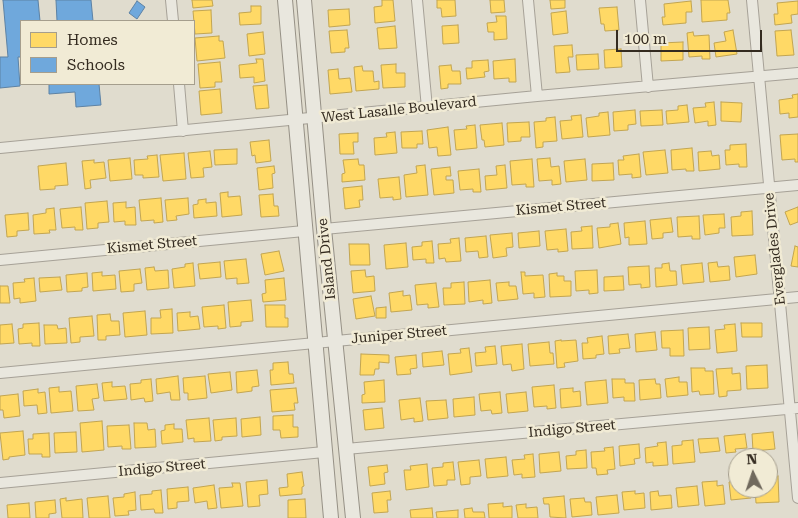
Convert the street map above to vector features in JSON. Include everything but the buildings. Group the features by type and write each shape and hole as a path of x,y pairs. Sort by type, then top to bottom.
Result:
{"street":[{"path":"171,0 173,20"},
{"name":"Island Drive","path":"285,0 304,231 331,518"},
{"name":"Island Drive","path":"304,0 324,228 353,518"},
{"path":"418,0 427,108"},
{"path":"528,0 536,96"},
{"path":"640,0 648,87"},
{"name":"Everglades Drive","path":"752,0 780,298 794,408 798,498"},
{"name":"West Lasalle Boulevard","path":"0,148 536,96 798,73"},
{"path":"178,85 183,130"},
{"name":"Kismet Street","path":"324,228 798,185"},
{"name":"Kismet Street","path":"0,260 304,231"},
{"name":"Juniper Street","path":"0,373 798,297"},
{"name":"Indigo Street","path":"346,450 794,408"},
{"name":"Indigo Street","path":"0,483 324,452"}]}
